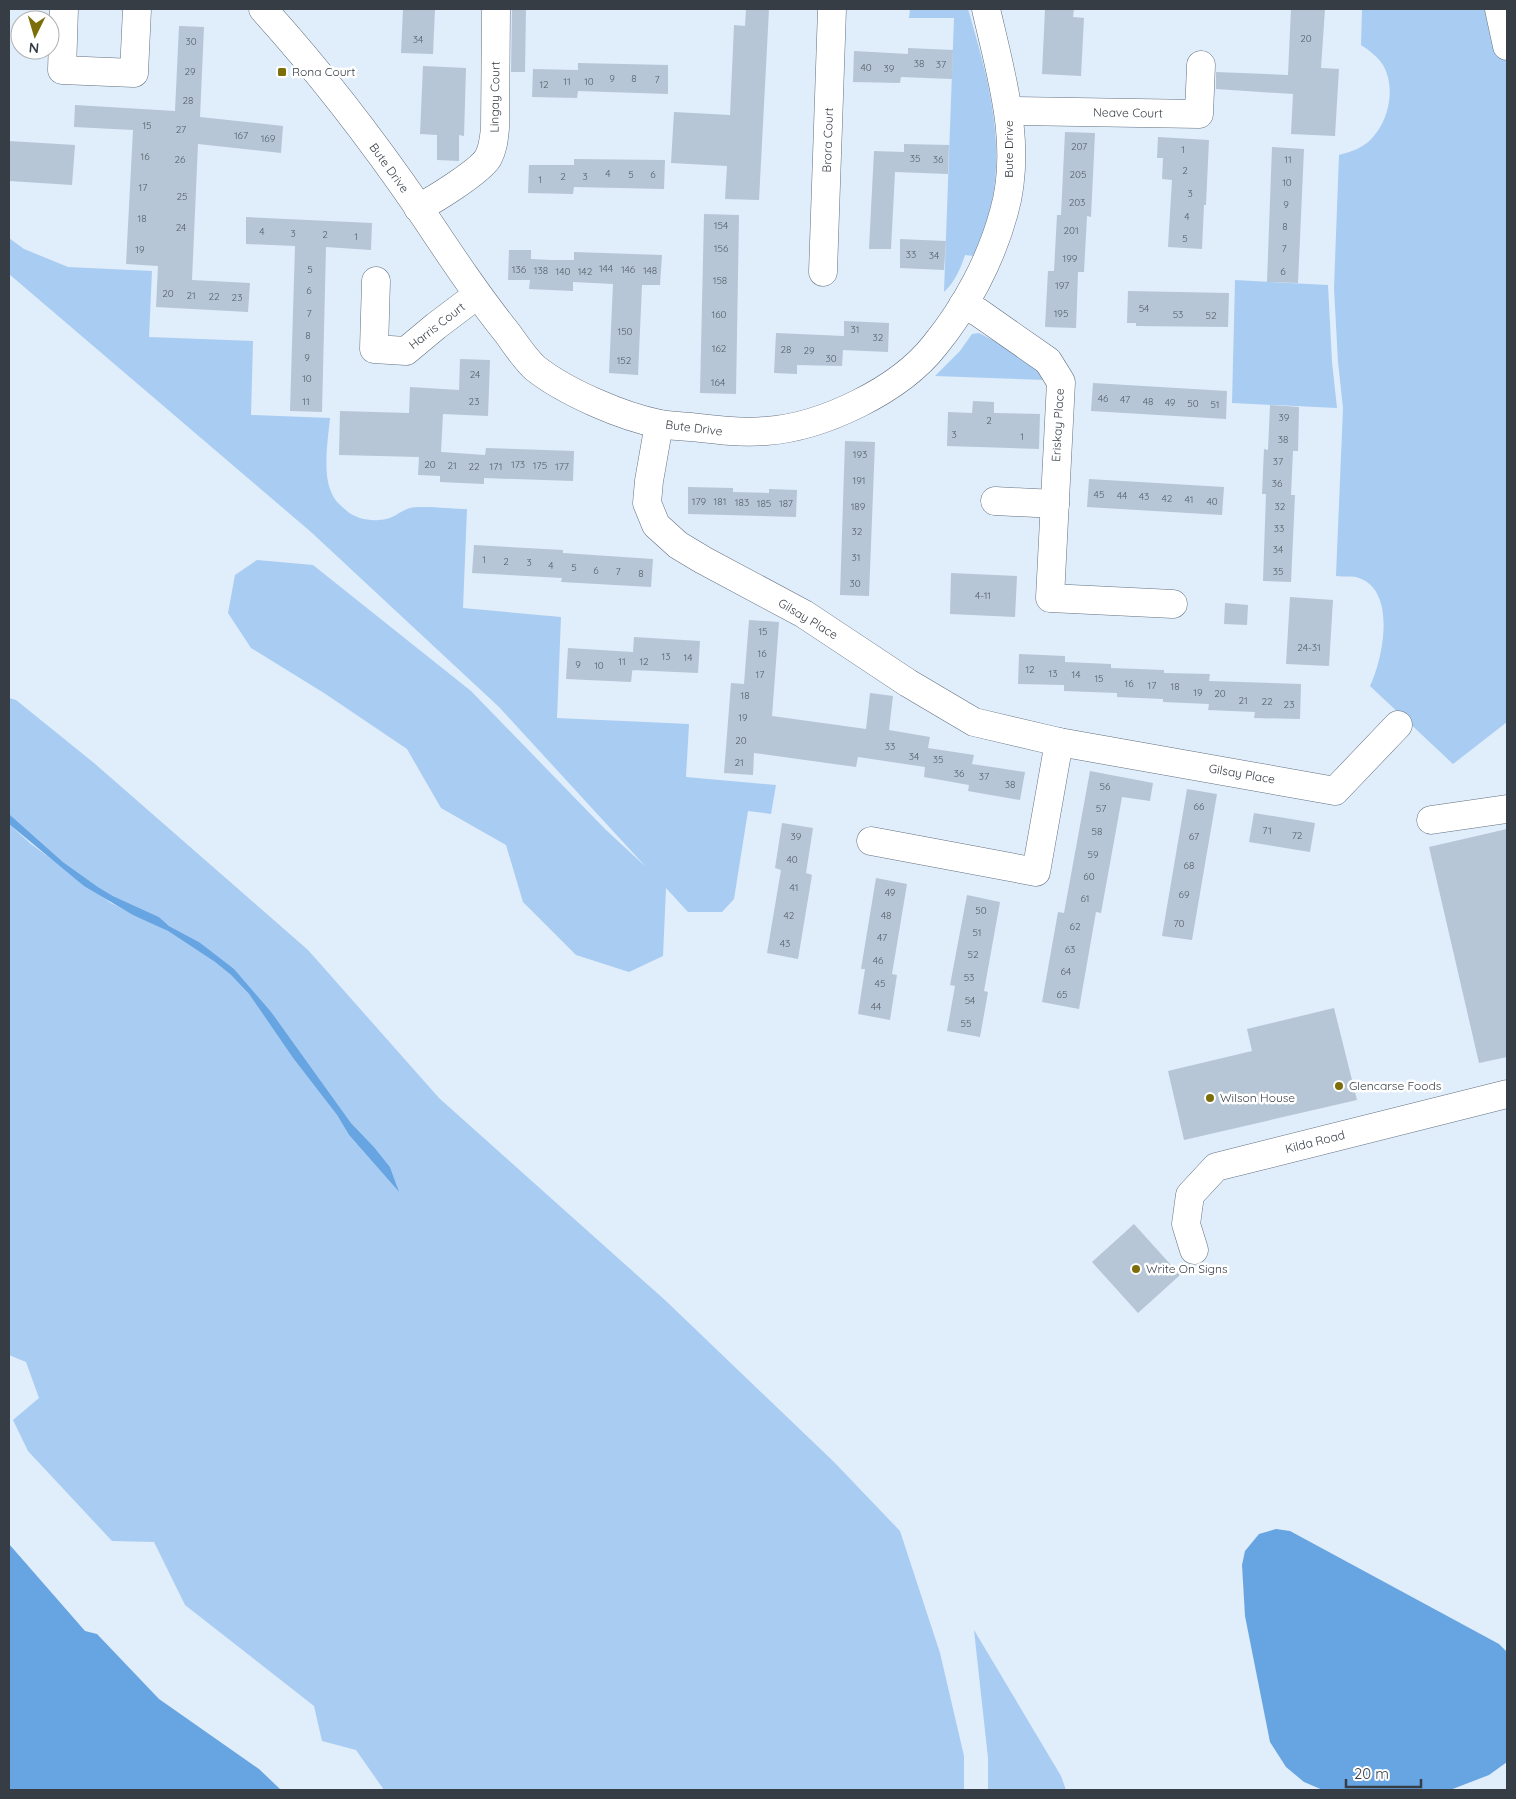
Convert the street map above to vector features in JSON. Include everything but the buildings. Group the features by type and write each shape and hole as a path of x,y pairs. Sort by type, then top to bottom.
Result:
{"street":[{"path":"64,9 62,70 134,73 136,9"},
{"name":"Bute Drive","path":"263,9 354,119 477,295 534,367 572,392 621,412 659,424 735,432 760,432 804,425 829,417 865,401 908,372 934,347 963,305 992,248 1005,210 1011,173 1009,111 986,9"},
{"name":"Lingay Court","path":"418,208 433,200 476,170 487,159 493,146 495,128 496,9"},
{"name":"Brora Court","path":"823,272 832,9"},
{"path":"1499,9 1507,46"},
{"name":"Neave Court","path":"1009,111 1199,114 1201,65"},
{"name":"Harris Court","path":"376,281 374,349 406,350 477,295"},
{"name":"Eriskay Place","path":"963,305 978,312 1048,361 1060,382 1050,598 1173,604"},
{"name":"Gilsay Place","path":"659,424 647,503 656,525 678,545 804,614 908,683 974,722 1059,742 1335,791 1398,725"},
{"path":"995,501 1055,504"},
{"path":"870,841 1036,872 1059,742"},
{"path":"1431,820 1507,809"},
{"name":"Kilda Road","path":"1194,1250 1186,1224 1190,1195 1216,1167 1507,1094"}],"shaded area":[{"path":"910,9 968,9 987,80 995,128 995,177 992,201 986,222 974,256 965,255 957,275 944,292 954,18 909,18"},
{"path":"1362,9 1494,9 1507,65 1507,722 1453,764 1370,686 1379,659 1384,626 1378,595 1369,584 1356,577 1336,576 1343,408 1338,362 1334,288 1339,155 1361,147 1374,136 1385,117 1390,96 1387,75 1383,65 1379,59 1361,45"},
{"path":"9,238 24,249 68,267 152,271 149,337 253,341 251,415 330,418 326,457 329,486 336,501 354,516 384,520 406,509 415,507 467,509 463,608 561,617 557,718 689,724 686,777 776,785 771,814 748,811 734,899 722,912 688,912 666,888 663,956 629,972 576,955 523,902 506,845 441,808 407,749 324,693 251,648 228,613 235,575 257,560 313,565 471,691 605,829 646,867 499,707 311,532 9,274"},
{"path":"1235,280 1328,285 1332,362 1337,408 1232,403"},
{"path":"979,333 1024,358 1045,380 935,376 960,351 972,334"},
{"path":"9,698 16,700 94,763 308,950 439,1098 666,1301 834,1462 900,1531 940,1653 964,1756 964,1790 384,1790 356,1750 322,1741 314,1706 185,1605 154,1542 112,1541 28,1451 13,1420 39,1398 26,1362 9,1355 9,824 31,844 111,903 168,931 231,975 249,994 293,1058 337,1115 349,1135 398,1191 390,1167 351,1123 272,1013 199,942 169,926 159,917 98,887 63,862 9,814"},
{"path":"9,814 63,862 98,887 159,917 169,926 199,942 234,969 272,1013 351,1123 390,1167 399,1192 349,1135 337,1115 293,1058 249,994 231,975 168,931 133,915 84,886 9,824"},
{"path":"1276,1529 1290,1531 1499,1644 1507,1652 1507,1762 1489,1775 1450,1790 1323,1790 1304,1782 1286,1767 1270,1742 1245,1616 1242,1565 1245,1551 1259,1534"},
{"path":"9,1544 85,1631 97,1634 159,1699 259,1769 281,1790 9,1790"},
{"path":"974,1630 1061,1776 1066,1790 988,1790 988,1758"}],"place":[{"name":"Rona Court","path":"282,72"},
{"name":"Glencarse Foods","path":"1339,1086"},
{"name":"Wilson House","path":"1210,1098"},
{"name":"Write On Signs","path":"1136,1269"}]}
